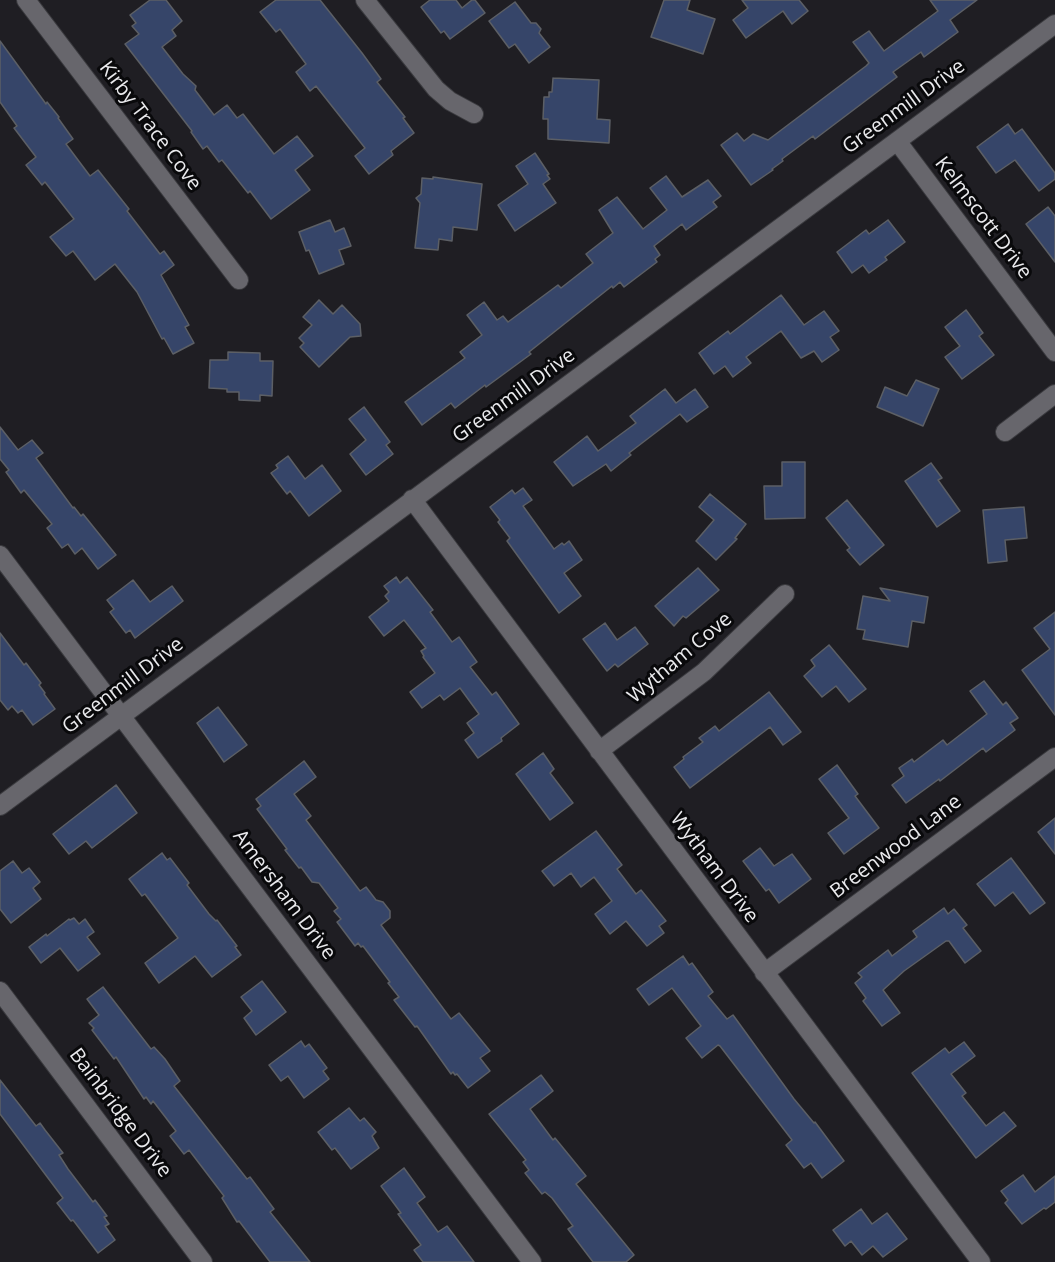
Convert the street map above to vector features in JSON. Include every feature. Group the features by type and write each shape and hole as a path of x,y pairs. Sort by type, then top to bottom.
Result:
{"street":[{"name":"Kirby Trace Cove","path":"26,0 239,280"},
{"path":"365,0 436,89 450,101 474,114"},
{"name":"Greenmill Drive","path":"0,806 1055,24"},
{"name":"Kelmscott Drive","path":"897,141 1055,352"},
{"path":"1005,432 1055,394"},
{"name":"Wytham Drive","path":"412,499 981,1262"},
{"name":"Amersham Drive","path":"0,555 532,1262"},
{"name":"Wytham Cove","path":"599,751 704,672 785,594"},
{"name":"Breenwood Lane","path":"765,973 1055,757"},
{"name":"Bainbridge Drive","path":"0,991 203,1262"}],"building":[{"path":"150,0 166,0 182,21 172,30 176,36 162,47 183,74 196,86 195,90 214,115 227,105 237,118 243,114 274,154 297,136 313,156 295,170 310,190 271,219 222,160 219,162 207,146 203,149 192,131 125,44 139,34 132,26 136,23 130,15"},
{"path":"276,0 320,0 381,79 377,82 405,117 403,118 414,133 391,151 393,155 369,174 355,156 365,148 316,86 310,91 296,72 306,64 280,29 276,32 260,12"},
{"path":"430,0 456,0 462,8 475,0 485,13 450,39 444,31 441,33 421,7"},
{"path":"664,0 690,0 687,10 715,19 703,54 651,37"},
{"path":"742,0 799,0 808,11 792,24 783,11 746,38 733,20 748,8"},
{"path":"930,0 977,0 950,20 958,32 924,57 921,52 893,72 897,77 815,139 813,136 782,159 783,161 773,170 751,185 721,145 737,133 744,141 753,134 768,140 869,63 853,42 869,31 884,51 938,11"},
{"path":"515,2 531,23 536,23 541,29 539,33 550,47 529,63 515,44 509,48 489,21"},
{"path":"0,41 46,104 47,102 59,117 73,139 66,144 90,176 98,170 160,254 164,251 174,265 161,275 189,325 185,327 194,343 173,354 164,338 162,339 137,292 115,264 95,280 73,251 66,256 50,237 74,219 45,182 42,185 26,165 36,157 14,128 17,126 0,102"},
{"path":"553,78 599,80 597,119 610,120 609,143 548,139 548,119 543,119 544,97 549,97 549,92 552,92"},
{"path":"1008,124 1015,134 1022,129 1055,173 1055,179 1039,191 1015,160 996,173 977,147"},
{"path":"535,153 549,174 547,175 550,179 543,184 556,203 515,231 498,205 528,184 516,166"},
{"path":"666,176 682,197 708,180 721,196 713,202 717,207 686,230 682,224 654,246 660,255 655,259 657,262 624,287 620,282 613,288 612,286 529,352 531,354 486,387 485,385 455,408 451,403 422,425 405,402 465,358 460,352 482,335 467,315 484,302 497,320 503,316 508,322 558,285 561,288 593,263 586,254 613,233 599,210 617,197 643,229 667,210 650,188"},
{"path":"433,177 482,184 477,230 453,227 452,241 439,239 438,250 415,248 420,203 416,198 421,194 422,178 433,179"},
{"path":"1048,207 1055,216 1055,262 1026,224"},
{"path":"330,220 335,232 344,228 351,246 339,250 344,264 319,274 309,250 306,251 299,232"},
{"path":"888,220 905,242 885,257 887,260 869,273 863,265 852,273 837,252 866,230 869,234"},
{"path":"781,295 804,325 824,311 839,331 830,337 839,350 822,362 814,351 801,358 781,331 746,357 751,363 733,377 725,366 714,374 699,353 728,331 730,334"},
{"path":"319,300 333,314 342,305 360,324 361,336 350,337 319,367 300,347 304,343 299,338 312,325 303,317"},
{"path":"966,310 983,333 979,336 994,355 962,379 945,357 960,346 945,327"},
{"path":"228,352 260,353 260,361 273,361 272,396 260,395 260,401 239,400 239,392 209,388 210,360 228,360"},
{"path":"916,380 939,389 923,426 877,407 885,387 907,396"},
{"path":"665,389 676,403 695,389 708,407 687,422 680,414 629,453 631,455 611,471 606,464 573,486 554,462 587,436 598,451 636,423 630,416"},
{"path":"364,407 390,442 386,445 393,454 366,475 350,454 366,440 349,419"},
{"path":"0,427 18,450 32,440 43,453 36,458 73,508 81,516 83,514 116,555 98,569 82,548 75,554 68,544 62,548 47,528 52,524 24,490 21,493 6,472 9,470 0,459"},
{"path":"288,456 305,479 322,465 341,491 309,516 290,491 287,494 271,473 278,468 276,465"},
{"path":"782,462 805,462 805,518 765,519 764,486 782,486"},
{"path":"931,463 942,478 938,480 960,511 937,527 905,481"},
{"path":"523,488 532,500 523,506 554,549 569,541 582,560 564,573 581,596 559,613 507,541 510,538 490,507 512,490 515,494"},
{"path":"710,494 746,524 735,538 737,539 716,560 696,541 714,520 699,507"},
{"path":"847,500 884,545 860,565 847,550 850,548 826,518"},
{"path":"1024,507 1027,538 1005,540 1007,561 988,563 983,510"},
{"path":"698,568 719,590 686,618 683,616 674,626 655,606"},
{"path":"396,577 400,583 407,577 433,610 430,612 452,642 459,637 477,662 470,667 492,695 496,692 519,724 501,738 502,741 478,758 465,740 474,733 467,723 479,714 460,688 444,700 440,695 422,708 410,692 435,673 423,657 421,651 426,648 404,620 384,636 369,617 389,601 385,596 389,592 384,586"},
{"path":"133,580 150,602 172,586 183,601 135,638 130,630 126,633 110,612 114,609 107,600"},
{"path":"880,588 928,597 924,623 912,621 908,647 863,639 865,630 857,629 863,596 890,601"},
{"path":"1055,612 1055,715 1022,670 1050,649 1034,628"},
{"path":"605,623 617,640 635,627 648,644 618,667 615,664 607,671 583,639"},
{"path":"0,633 41,683 39,685 55,709 33,725 22,710 18,713 12,706 8,710 0,700"},
{"path":"829,645 866,689 849,702 836,686 822,697 804,676 815,666 811,660"},
{"path":"984,681 1003,705 1006,702 1018,718 1010,723 1015,730 986,752 983,748 940,781 939,779 906,803 892,785 904,776 899,768 912,759 914,762 943,740 947,745 987,714 970,691"},
{"path":"769,692 801,732 783,745 770,727 690,788 674,767 703,742 699,738 715,726 719,731"},
{"path":"218,707 247,745 224,762 197,723"},
{"path":"543,753 554,769 550,773 573,803 550,820 516,774"},
{"path":"304,761 316,777 294,794 311,816 306,820 360,891 366,887 376,900 383,902 390,911 390,918 381,925 451,1019 459,1013 490,1051 480,1058 490,1071 468,1088 457,1074 453,1072 451,1074 417,1026 415,1027 394,1000 399,997 388,983 390,982 363,946 361,947 358,943 355,946 337,922 341,919 334,911 338,908 319,883 312,882 301,867 299,868 257,809 261,806 256,799"},
{"path":"837,765 858,794 855,796 879,828 844,854 828,833 849,818 819,779"},
{"path":"116,785 137,813 92,848 86,841 69,854 53,834"},
{"path":"1055,818 1055,854 1038,832"},
{"path":"596,831 622,865 617,869 636,894 641,890 666,921 659,926 664,933 647,946 626,921 610,934 595,914 612,901 594,877 581,887 571,873 554,886 542,871"},
{"path":"760,848 774,866 792,854 811,879 779,903 769,889 766,891 743,861"},
{"path":"162,853 167,860 170,858 189,883 187,885 209,914 217,920 241,955 212,977 195,956 159,983 145,963 178,938 145,894 142,896 129,879"},
{"path":"1011,858 1045,903 1030,914 1013,892 995,906 977,884"},
{"path":"13,861 22,873 29,868 40,882 33,888 41,899 11,923 0,909 0,871"},
{"path":"944,908 948,914 954,909 967,925 963,928 981,951 965,963 949,941 946,941 904,971 883,990 900,1013 882,1026 863,1001 866,998 855,983 862,977 858,973 888,950 892,956 917,937 913,931"},
{"path":"74,918 79,924 85,919 94,932 87,937 100,954 78,971 60,948 41,963 29,947 69,919"},
{"path":"683,956 689,965 692,963 713,992 708,996 727,1019 733,1015 794,1099 815,1122 844,1161 822,1178 811,1163 804,1168 786,1145 792,1140 720,1046 718,1045 702,1058 686,1038 701,1026 672,988 649,1005 637,989"},
{"path":"262,981 286,1012 256,1035 244,1018 252,1011 241,997"},
{"path":"103,987 151,1049 154,1047 165,1059 180,1081 174,1086 247,1179 250,1177 274,1209 270,1212 310,1262 270,1262 239,1221 237,1222 222,1198 224,1196 189,1150 184,1154 170,1136 176,1131 153,1101 151,1104 146,1097 144,1099 116,1057 114,1059 92,1030 94,1028 89,1023 99,1015 87,999"},
{"path":"301,1041 305,1047 309,1044 327,1068 323,1071 329,1079 304,1098 288,1076 281,1081 269,1065"},
{"path":"964,1042 975,1056 951,1074 966,1093 962,1096 986,1126 1004,1112 1016,1126 976,1158 912,1073 945,1048 949,1053"},
{"path":"541,1075 553,1091 530,1109 553,1140 555,1138 586,1176 576,1184 634,1255 626,1262 593,1262 568,1229 573,1226 552,1198 545,1192 542,1194 525,1173 529,1170 523,1162 526,1160 489,1114"},
{"path":"0,1080 36,1126 40,1123 63,1153 59,1155 68,1169 93,1202 95,1200 107,1216 104,1217 109,1224 105,1226 115,1240 98,1253 57,1203 63,1198 0,1114"},
{"path":"349,1108 360,1121 364,1118 376,1132 372,1136 379,1148 351,1169 335,1148 332,1150 318,1132"},
{"path":"404,1168 425,1197 417,1203 438,1232 447,1226 474,1262 423,1262 414,1250 421,1245 381,1186"},
{"path":"1023,1175 1035,1192 1055,1176 1055,1202 1022,1224 1005,1203 1008,1200 1001,1191"},
{"path":"861,1209 872,1224 887,1213 907,1239 883,1257 873,1246 862,1255 851,1241 845,1246 833,1230"}]}
